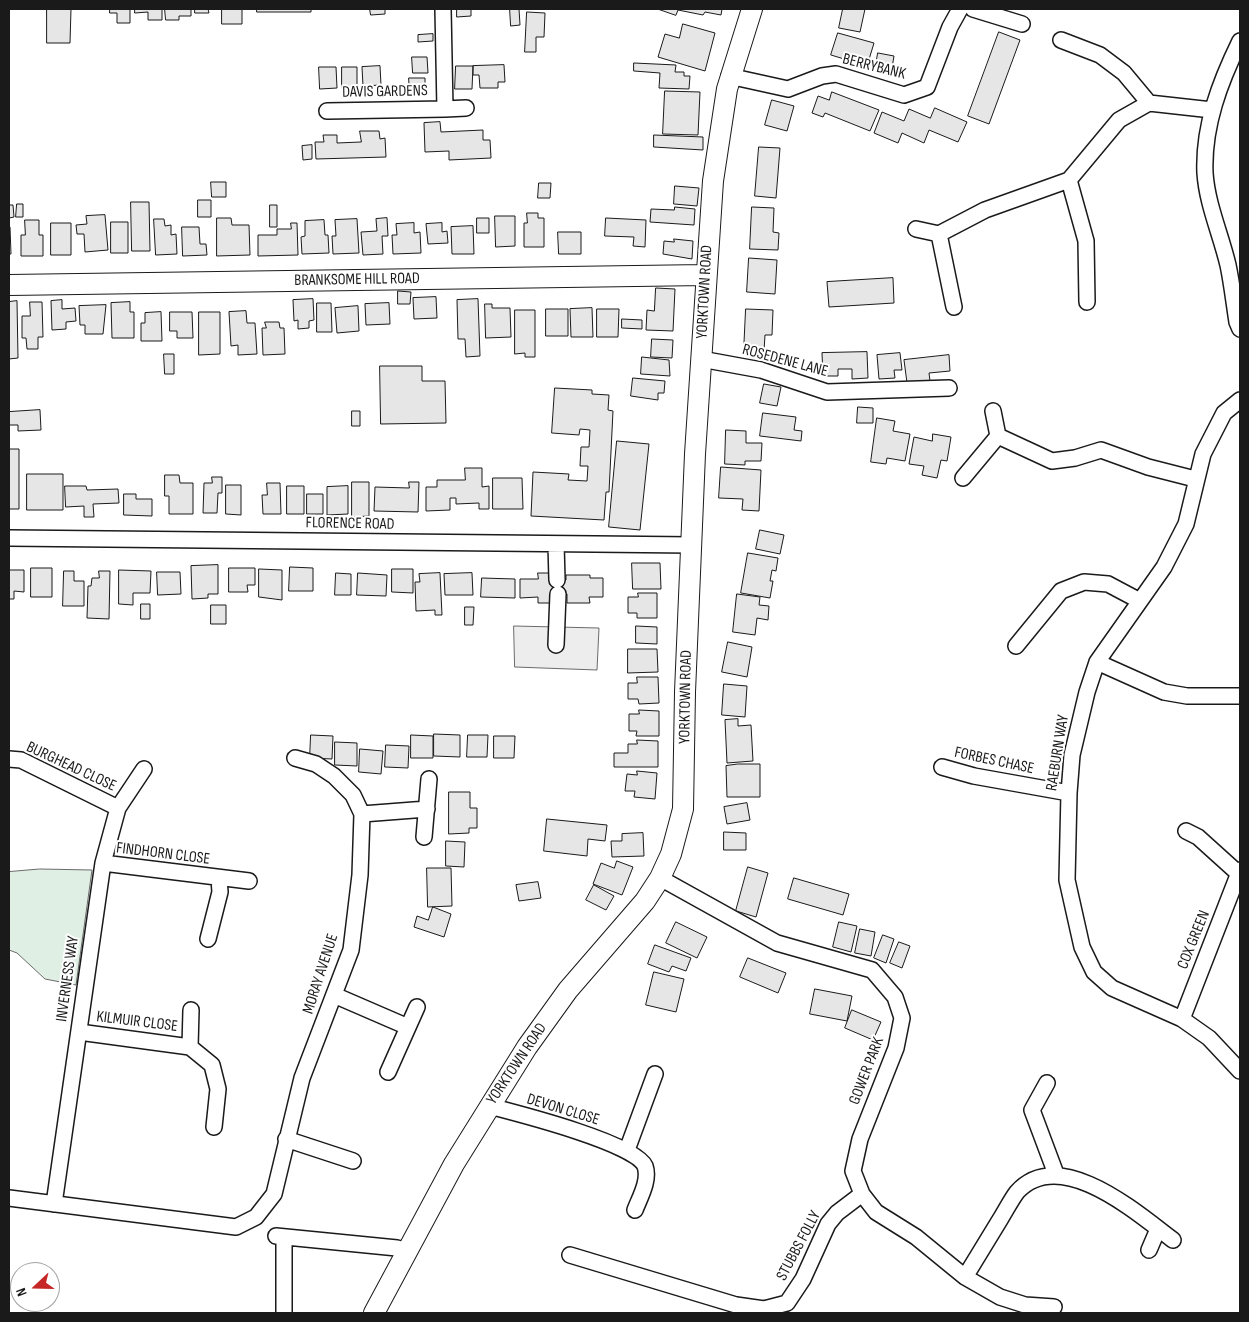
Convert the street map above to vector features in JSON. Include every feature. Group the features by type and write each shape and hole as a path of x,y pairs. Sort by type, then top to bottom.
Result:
{"street":[{"name":"DAVIS GARDENS","path":"444,9 445,109"},
{"name":"YORKTOWN ROAD","path":"379,1309 407,1251 489,1106 527,1047 568,990 645,901 660,878 671,854 683,809 692,546 705,276 714,164 730,76 752,9"},
{"name":"BERRYBANK","path":"730,76 788,89 822,76 836,74 904,95 927,87 950,27 960,9"},
{"path":"973,9 1022,24"},
{"path":"1061,40 1100,55 1124,73 1150,103"},
{"path":"1240,42 1212,110 1206,132 1205,172 1207,192 1228,266 1237,322 1240,329"},
{"path":"916,229 938,234 985,210 1069,180 1120,120 1150,103 1212,110"},
{"name":"DAVIS GARDENS","path":"326,111 466,108"},
{"path":"1069,180 1086,242 1088,302"},
{"path":"938,234 954,307"},
{"name":"BRANKSOME HILL ROAD","path":"9,285 705,276"},
{"name":"ROSEDENE LANE","path":"701,359 761,370 827,392 950,388"},
{"name":"RAEBURN WAY","path":"1240,400 1224,413 1203,454 1195,479 1186,524 1164,567 1097,662 1087,692 1072,755 1067,880 1082,947 1094,972 1112,988 1182,1019 1209,1038 1240,1071"},
{"path":"993,411 998,436"},
{"path":"998,436 1052,460 1075,458 1101,450 1148,467 1195,479"},
{"path":"964,478 998,436"},
{"name":"FLORENCE ROAD","path":"9,538 692,546"},
{"path":"556,544 558,587 556,645"},
{"path":"1016,646 1060,591 1084,582 1108,584 1140,601"},
{"path":"1097,662 1164,692 1187,696 1240,696"},
{"path":"295,758 316,764 334,776 352,795 362,814 426,809"},
{"name":"BURGHEAD CLOSE","path":"9,759 21,760 118,808"},
{"name":"FORBES CHASE","path":"942,768 1069,794"},
{"name":"INVERNESS WAY","path":"54,1204 103,864 118,808 144,769"},
{"path":"424,837 429,779"},
{"name":"MORAY AVENUE","path":"9,1199 236,1227 256,1217 274,1194 302,1078 351,950 360,875 362,814"},
{"name":"COX GREEN","path":"1182,1019 1240,872 1198,837 1186,831"},
{"name":"FINDHORN CLOSE","path":"103,864 249,881"},
{"name":"GOWER PARK","path":"660,878 777,943 872,970 894,997 902,1018 896,1048 860,1139 853,1171 862,1194 876,1212 916,1237 965,1277 1025,1309 1054,1307"},
{"name":"FINDHORN CLOSE","path":"208,939 220,892 219,879"},
{"path":"334,995 408,1027"},
{"path":"388,1072 417,1006"},
{"name":"KILMUIR CLOSE","path":"190,1047 191,1010"},
{"name":"KILMUIR CLOSE","path":"79,1032 190,1047 212,1065 218,1089 214,1127"},
{"path":"627,1150 655,1074"},
{"path":"1047,1083 1032,1110 1056,1174"},
{"name":"DEVON CLOSE","path":"489,1106 611,1143 627,1150 644,1165 647,1177 635,1210"},
{"path":"286,1139 353,1161"},
{"path":"965,1277 1018,1192 1034,1181 1056,1174 1084,1181 1122,1203 1174,1240"},
{"name":"STUBBS FOLLY","path":"570,1255 735,1309 764,1309 787,1303 803,1280 828,1224 837,1213 862,1194"},
{"path":"1149,1250 1158,1229"},
{"path":"284,1313 280,1236 397,1248 407,1251"}],"green space":[{"path":"40,869 92,870 76,985 45,979 17,953 9,950 9,872"}],"shaded area":[{"path":"514,626 599,628 597,670 515,667"}],"building":[{"path":"47,9 71,9 70,43 47,43"},
{"path":"110,9 130,9 130,23 117,23 117,13 110,13"},
{"path":"135,9 162,9 162,20 148,20 148,12 135,13"},
{"path":"165,9 191,9 191,16 179,16 179,20 166,20"},
{"path":"195,9 208,9 209,13 195,13"},
{"path":"222,9 242,9 242,24 222,24"},
{"path":"257,9 311,9 311,12 257,12"},
{"path":"370,9 385,9 385,14 371,15"},
{"path":"457,9 471,9 471,16 457,17"},
{"path":"510,9 519,9 520,25 511,26"},
{"path":"658,9 722,9 721,15 705,12 703,15 678,10 676,15"},
{"path":"843,9 865,9 860,32 839,28"},
{"path":"527,12 545,13 544,37 536,37 536,52 525,52"},
{"path":"683,24 715,33 705,71 658,57 665,34 679,38"},
{"path":"999,32 1020,40 989,124 968,116"},
{"path":"838,33 874,43 867,66 831,55"},
{"path":"433,34 433,41 418,42 418,35"},
{"path":"878,53 894,56 892,68 876,65"},
{"path":"412,57 427,57 428,73 413,73"},
{"path":"634,63 676,65 675,72 684,72 684,76 690,76 689,89 659,88 660,73 634,71"},
{"path":"504,65 505,82 498,82 498,88 480,88 479,75 473,75 473,66"},
{"path":"380,66 381,85 363,86 362,67"},
{"path":"456,66 473,66 472,89 455,89"},
{"path":"319,67 336,67 337,88 320,89"},
{"path":"342,67 357,67 357,87 342,88"},
{"path":"409,78 425,78 425,94 410,94"},
{"path":"665,91 700,92 698,135 663,134"},
{"path":"832,92 879,110 870,131 825,113 823,117 812,113 818,96 829,100"},
{"path":"772,100 794,106 787,131 765,125"},
{"path":"935,108 967,122 958,142 929,130 924,143 902,133 898,143 874,133 882,112 904,121 909,109 930,118"},
{"path":"440,122 441,132 483,130 483,140 490,140 491,158 449,160 449,151 425,152 424,123"},
{"path":"360,131 379,131 380,139 385,138 386,157 316,159 315,142 324,142 323,135 337,135 337,143 361,142"},
{"path":"654,135 703,137 703,150 654,147"},
{"path":"312,145 312,159 303,160 302,146"},
{"path":"759,147 780,148 776,198 755,196"},
{"path":"211,182 226,182 226,197 212,197"},
{"path":"539,183 551,183 550,198 538,198"},
{"path":"675,186 699,188 697,206 674,204"},
{"path":"198,200 211,200 211,217 198,217"},
{"path":"131,202 149,202 150,251 132,251"},
{"path":"17,204 23,204 23,217 16,217"},
{"path":"9,205 13,205 14,217 9,218"},
{"path":"270,205 277,205 277,227 270,227"},
{"path":"675,207 695,209 694,225 650,222 651,209 674,210"},
{"path":"752,207 774,208 773,232 779,233 778,250 750,249"},
{"path":"527,213 538,213 538,218 544,218 544,247 524,247 524,223 527,223"},
{"path":"105,215 108,250 85,252 84,234 77,234 76,225 87,224 86,216"},
{"path":"495,216 515,216 515,246 496,247"},
{"path":"217,218 231,218 232,225 249,225 250,255 217,256"},
{"path":"387,218 388,236 382,236 383,254 363,255 361,232 377,231 376,219"},
{"path":"477,218 489,218 489,233 477,233"},
{"path":"606,218 646,220 645,247 633,246 634,237 605,236"},
{"path":"154,219 164,219 165,226 171,225 171,235 176,234 177,254 156,255"},
{"path":"357,219 359,253 333,254 332,236 336,236 335,220"},
{"path":"25,220 39,220 39,235 43,235 43,256 21,256 21,235 25,235"},
{"path":"324,220 325,235 328,235 329,253 302,254 301,237 305,236 305,221"},
{"path":"111,222 128,222 128,253 111,253"},
{"path":"51,223 71,223 71,255 51,255"},
{"path":"291,223 297,223 298,255 258,256 258,235 277,235 277,229 291,229"},
{"path":"414,223 414,233 420,232 421,253 393,254 392,235 397,235 396,224"},
{"path":"442,223 442,232 447,231 448,243 428,244 426,224"},
{"path":"473,226 474,254 452,254 451,227"},
{"path":"10,227 11,254 9,254"},
{"path":"182,227 199,227 200,244 206,244 207,255 183,256"},
{"path":"558,232 581,232 581,254 559,254"},
{"path":"674,239 693,241 692,259 663,254 664,241 674,242"},
{"path":"749,258 777,260 775,294 747,292"},
{"path":"893,278 894,303 829,307 827,282"},
{"path":"656,288 675,289 673,331 646,330 647,310 654,311"},
{"path":"398,291 411,292 410,304 398,304"},
{"path":"436,297 437,318 414,319 413,298"},
{"path":"313,299 314,320 309,321 309,328 298,329 298,320 294,321 293,300"},
{"path":"478,299 480,356 466,357 465,339 458,339 457,300"},
{"path":"62,300 62,309 75,308 76,321 66,322 66,329 52,330 51,301"},
{"path":"17,301 18,358 9,359 9,302"},
{"path":"30,302 42,302 43,337 38,337 38,349 27,349 26,338 22,338 22,316 30,316"},
{"path":"130,302 130,312 134,312 134,338 112,338 111,303"},
{"path":"317,303 331,303 332,332 317,332"},
{"path":"389,303 390,324 366,325 365,304"},
{"path":"485,304 492,304 492,308 510,308 511,337 486,338"},
{"path":"106,305 103,334 85,334 85,325 80,325 79,306"},
{"path":"358,306 359,331 337,333 335,308"},
{"path":"592,308 593,337 571,337 570,309"},
{"path":"546,309 568,309 568,336 546,336"},
{"path":"597,309 619,309 618,337 597,337"},
{"path":"746,309 773,310 772,335 765,335 764,351 744,351"},
{"path":"515,310 535,310 535,357 525,357 525,353 515,354"},
{"path":"246,311 247,323 255,323 257,354 238,355 238,345 231,346 229,312"},
{"path":"161,312 162,341 141,341 141,323 145,323 145,313"},
{"path":"170,312 192,312 193,338 177,338 177,331 170,331"},
{"path":"199,312 220,312 220,354 199,355"},
{"path":"622,319 642,320 642,329 622,328"},
{"path":"265,322 279,322 280,328 284,328 285,354 263,355 262,328 266,328"},
{"path":"652,339 673,340 672,358 651,357"},
{"path":"867,352 868,378 852,379 852,369 838,369 838,376 823,376 822,353"},
{"path":"900,353 902,370 894,370 895,378 879,379 877,355"},
{"path":"164,354 174,354 174,374 165,374"},
{"path":"949,355 950,371 929,373 930,381 907,383 904,360"},
{"path":"642,357 669,360 670,376 641,374"},
{"path":"380,366 422,366 422,381 445,381 446,423 381,424"},
{"path":"633,378 665,381 664,393 658,393 658,400 631,396"},
{"path":"764,384 781,387 777,406 760,403"},
{"path":"555,388 592,390 592,394 609,395 608,410 613,411 609,492 606,492 604,520 531,516 533,472 569,474 568,480 587,481 588,466 580,466 581,447 589,447 590,430 580,429 579,435 552,433"},
{"path":"858,407 873,408 873,423 857,423"},
{"path":"40,410 41,430 18,431 18,425 9,425 9,412"},
{"path":"352,411 360,411 360,426 352,426"},
{"path":"763,413 796,417 794,430 802,431 801,441 760,436"},
{"path":"877,418 895,421 893,431 910,434 905,461 887,458 886,464 871,462"},
{"path":"726,430 746,431 746,443 762,443 761,461 745,461 745,465 725,464"},
{"path":"933,434 951,437 947,461 941,460 937,478 922,475 924,466 909,464 914,437 932,441"},
{"path":"617,441 649,444 640,530 609,527"},
{"path":"9,449 19,449 19,509 9,509"},
{"path":"721,467 761,470 759,511 742,510 743,499 719,498"},
{"path":"465,468 482,468 482,487 489,486 489,509 479,509 479,503 456,504 456,498 450,498 450,510 426,511 426,487 437,487 437,480 465,480"},
{"path":"27,474 63,474 63,510 27,510"},
{"path":"165,475 179,475 180,483 193,483 193,514 169,514 169,496 165,496"},
{"path":"212,477 222,477 222,493 218,493 217,513 203,513 204,483 212,483"},
{"path":"493,478 522,478 523,509 493,509"},
{"path":"352,482 369,482 369,516 352,517"},
{"path":"409,482 419,482 418,512 374,511 375,487 409,488"},
{"path":"267,483 280,483 281,514 263,514 262,495 267,495"},
{"path":"226,485 241,485 241,515 226,514"},
{"path":"65,486 86,486 87,490 118,489 119,503 93,504 94,517 84,517 84,506 66,507"},
{"path":"287,486 304,486 304,514 287,514"},
{"path":"348,486 348,514 327,515 327,487"},
{"path":"124,494 136,494 136,499 152,499 152,516 124,515"},
{"path":"307,494 323,494 323,514 307,514"},
{"path":"760,530 784,535 780,554 756,549"},
{"path":"748,553 778,558 776,571 772,570 770,581 773,581 770,598 741,593"},
{"path":"632,563 660,563 661,589 633,589"},
{"path":"218,565 218,594 208,594 208,598 192,599 191,566"},
{"path":"290,567 313,568 313,591 289,591"},
{"path":"31,568 52,568 52,597 31,597"},
{"path":"229,568 255,568 255,585 247,585 248,592 229,592"},
{"path":"259,569 282,570 282,600 259,597"},
{"path":"392,569 413,569 413,593 392,592"},
{"path":"9,570 24,570 24,592 14,591 14,599 9,599"},
{"path":"119,570 151,571 150,593 133,593 133,605 119,604"},
{"path":"64,571 74,571 74,581 84,581 84,606 63,606"},
{"path":"99,571 110,571 109,619 87,618 88,586 91,586 92,578 99,578"},
{"path":"157,572 180,572 181,594 158,595"},
{"path":"336,573 351,574 351,595 335,595"},
{"path":"358,573 387,575 386,596 357,595"},
{"path":"440,573 442,615 435,615 435,610 416,611 415,582 420,582 419,574"},
{"path":"472,573 473,595 445,595 444,574"},
{"path":"538,573 551,573 551,580 566,580 566,575 590,575 590,578 603,578 603,597 589,597 590,603 567,603 567,594 551,594 551,603 538,603 538,597 520,598 520,579 538,579"},
{"path":"482,578 515,579 515,598 481,597"},
{"path":"638,593 657,593 657,618 637,618 637,613 628,613 628,597 638,597"},
{"path":"737,594 760,597 759,605 769,606 768,620 757,618 755,635 733,632"},
{"path":"141,604 150,604 150,619 141,619"},
{"path":"211,605 226,605 226,624 211,624"},
{"path":"465,607 474,607 473,625 465,625"},
{"path":"636,626 657,627 657,644 636,643"},
{"path":"728,642 752,647 747,677 722,672"},
{"path":"628,649 657,649 658,672 628,673"},
{"path":"637,677 658,677 659,703 639,704 638,699 628,699 628,683 637,683"},
{"path":"724,684 747,686 745,717 722,715"},
{"path":"639,710 659,711 659,736 636,736 637,731 629,731 629,714 639,714"},
{"path":"738,719 738,726 751,725 753,761 727,763 725,720"},
{"path":"434,734 460,735 460,757 434,756"},
{"path":"311,735 333,736 332,759 310,758"},
{"path":"411,735 433,736 433,758 411,758"},
{"path":"468,735 488,735 487,757 467,757"},
{"path":"494,736 515,736 514,758 494,758"},
{"path":"637,740 658,741 658,767 614,767 614,753 628,753 628,744 637,744"},
{"path":"335,742 357,743 357,766 335,765"},
{"path":"386,745 409,746 408,768 385,767"},
{"path":"360,749 383,751 381,774 359,772"},
{"path":"760,764 760,797 727,797 726,766"},
{"path":"637,771 657,773 655,799 634,797 635,791 625,791 627,774 637,775"},
{"path":"449,792 470,792 470,808 477,808 477,828 469,828 469,833 449,834"},
{"path":"747,803 750,820 727,824 724,807"},
{"path":"547,819 607,825 605,841 588,839 587,856 544,851"},
{"path":"724,832 746,833 746,850 724,850"},
{"path":"643,833 644,856 612,857 611,841 622,841 622,834"},
{"path":"446,841 465,842 464,867 446,866"},
{"path":"617,861 633,867 622,895 593,884 601,863 614,868"},
{"path":"748,867 768,873 756,917 736,911"},
{"path":"427,868 451,868 452,906 428,907"},
{"path":"794,878 849,894 843,915 788,899"},
{"path":"538,882 541,898 519,901 516,885"},
{"path":"594,885 614,896 606,910 586,900"},
{"path":"433,907 451,914 444,937 414,927 417,916 428,920"},
{"path":"676,922 707,937 697,958 666,943"},
{"path":"839,922 857,926 851,952 833,947"},
{"path":"860,929 875,932 871,956 855,953"},
{"path":"883,935 894,939 886,963 874,958"},
{"path":"899,942 910,946 902,968 890,963"},
{"path":"655,945 691,958 686,971 672,966 669,972 648,964"},
{"path":"748,958 786,973 778,993 740,977"},
{"path":"654,972 684,979 676,1012 646,1005"},
{"path":"815,989 852,996 847,1021 810,1014"},
{"path":"852,1010 881,1022 873,1040 845,1028"}]}
